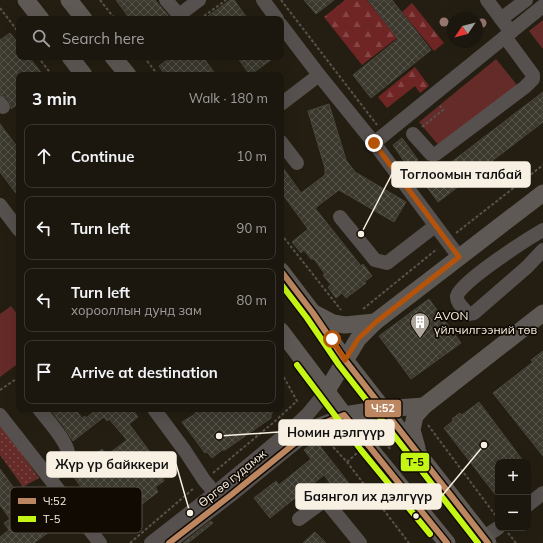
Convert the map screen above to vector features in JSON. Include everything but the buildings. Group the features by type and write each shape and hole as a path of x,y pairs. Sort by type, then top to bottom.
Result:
{"main road":[{"path":"26,0 39,16"},
{"path":"69,0 82,16"},
{"path":"72,60 82,72"},
{"path":"116,60 126,72"},
{"path":"326,392 358,339 376,322 543,192"},
{"path":"284,275 313,312 345,360 486,540"},
{"path":"313,312 333,323 345,325 376,322"},
{"path":"419,454 412,430 419,413 543,313"},
{"path":"284,335 367,445 447,543"},
{"path":"344,415 383,409 419,413"}],"street":[{"path":"166,0 179,16 199,0"},
{"path":"262,0 275,16"},
{"path":"413,134 431,154 436,154 525,88 533,79 533,75 508,34 501,19 487,0"},
{"path":"501,19 526,0"},
{"path":"374,143 543,6"},
{"path":"284,28 319,75 374,143 459,257"},
{"path":"284,102 319,75"},
{"path":"284,146 297,163"},
{"path":"0,205 16,226"},
{"path":"340,217 375,260 387,263 435,226"},
{"path":"543,230 502,256 474,278 458,293 458,301 468,314 474,313 527,267 543,250"},
{"name":"Өргөө гудамж","path":"151,543 215,493 307,415 326,392"},
{"path":"41,412 61,438 69,453 63,466 49,477"},
{"path":"156,412 204,480 215,493"},
{"path":"0,415 57,487"},
{"name":"Өргөө гудамж","path":"170,543 316,426 344,415"},
{"path":"531,503 543,493"},
{"path":"299,520 325,500 360,543"},
{"path":"486,540 495,531"},
{"path":"92,533 100,543"}],"path":[{"path":"100,0 113,16"},
{"path":"204,16 226,0"},
{"path":"281,0 381,130"},
{"path":"0,8 16,29"},
{"path":"40,60 50,72"},
{"path":"146,60 156,72"},
{"path":"451,237 543,165"},
{"path":"284,238 341,311"},
{"path":"358,313 441,245"},
{"path":"284,377 297,401 307,415"},
{"path":"0,390 16,379"},
{"path":"142,533 297,401"},
{"path":"419,413 495,515"},
{"path":"347,462 396,424"},
{"path":"316,426 319,432 347,462 409,543"},
{"path":"507,531 516,543"},
{"path":"130,543 142,533"}],"shaded area":[{"path":"543,20 543,48 542,48 529,31"},
{"path":"496,59 517,85 440,147 419,122"},
{"path":"11,306 16,312 16,365 0,377 0,314"},
{"path":"2,425 39,478 23,487 0,455 0,426"}],"green space":[{"path":"345,0 367,0 397,38 362,65 324,17"},
{"path":"412,3 444,43 434,51 402,12"},
{"path":"415,67 429,86 420,93 415,86 387,108 378,97"}],"transit line":[{"name":"Ч:52","path":"284,275 313,313 345,360 488,543"},
{"name":"Т-5","path":"284,288 307,318 339,365 478,543"},
{"name":"Т-5","path":"297,365 361,450 430,534"},
{"name":"Ч:52","path":"169,543 316,426 344,415 447,543"}],"place":[{"name":"Тоглоомын талбай","path":"361,234"},
{"name":"AVON үйлчилгээний төв","path":"420,339"},
{"name":"Номин дэлгүүр","path":"219,436"},
{"name":"Баянгол их дэлгүүр","path":"484,445"},
{"name":"Жүр үр байккери","path":"190,513"}],"route":[{"path":"332,339 345,360 358,339 376,322 459,257 374,143"}]}
